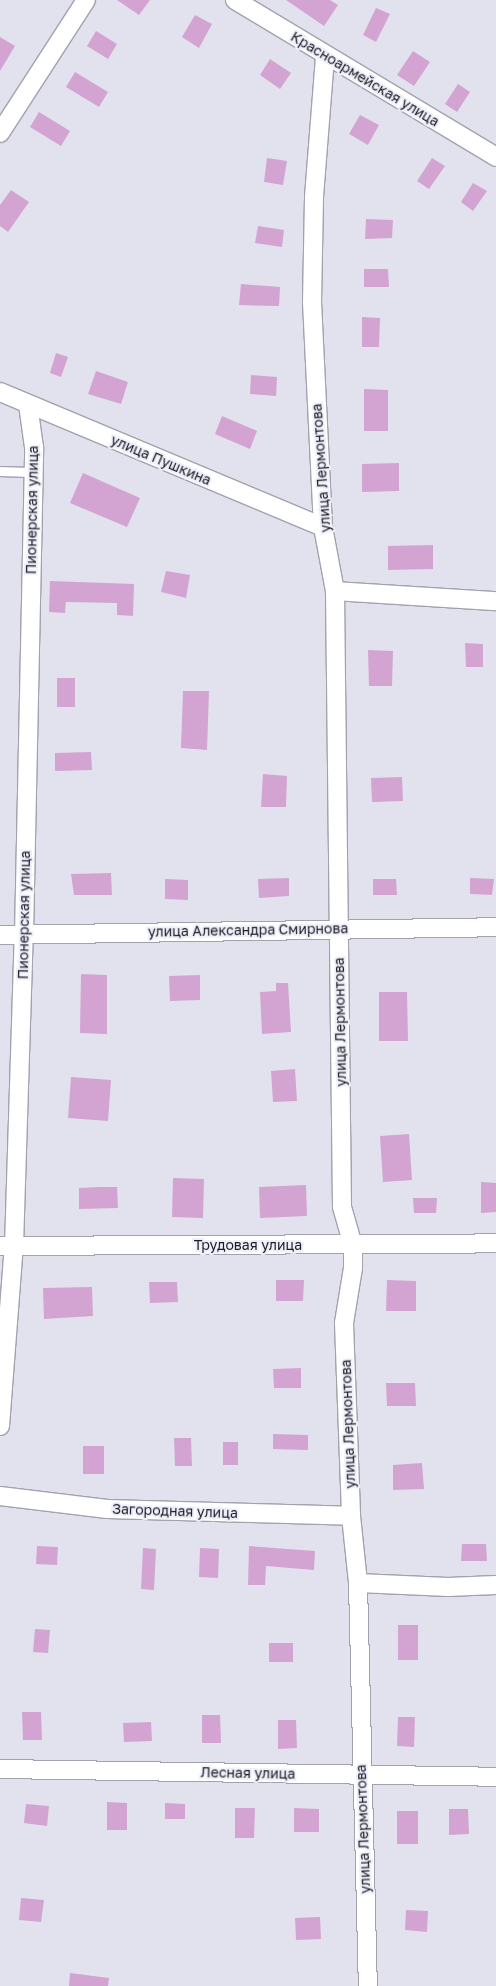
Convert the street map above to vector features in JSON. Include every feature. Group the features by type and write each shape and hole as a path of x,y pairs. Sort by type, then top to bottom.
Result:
{"street":[{"path":"0,133 86,0"},
{"name":"Красноармейская улица","path":"235,0 325,56 496,157"},
{"name":"улица Лермонтова","path":"325,56 314,198 312,302 323,528 335,591 342,1207 353,1245 353,1268 344,1323 351,1516 358,1583 361,1774 368,1986"},
{"name":"улица Пушкина","path":"0,392 323,528"},
{"name":"Пионерская улица","path":"0,1426 7,1246 24,935 34,472 28,405"},
{"path":"335,591 496,601"},
{"name":"улица Александра Смирнова","path":"0,935 496,926"},
{"name":"Трудовая улица","path":"7,1246 496,1243"},
{"name":"Загородная улица","path":"0,1496 108,1509 351,1516"},
{"path":"358,1583 448,1587 496,1585"},
{"name":"Лесная улица","path":"0,1769 496,1777"}],"lane":[{"path":"0,471 34,472"}],"building":[{"path":"117,0 150,0 139,15"},
{"path":"286,0 330,0 338,5 324,26"},
{"path":"376,8 390,14 376,42 363,35"},
{"path":"195,15 212,24 199,48 182,37"},
{"path":"96,31 117,44 108,59 87,46"},
{"path":"0,37 15,46 0,71"},
{"path":"413,51 430,62 414,86 397,75"},
{"path":"270,59 291,73 280,89 260,75"},
{"path":"75,72 108,92 99,107 66,87"},
{"path":"458,84 470,92 457,112 445,104"},
{"path":"39,112 70,131 61,146 30,127"},
{"path":"360,115 379,125 368,145 349,134"},
{"path":"267,158 287,161 283,185 264,182"},
{"path":"432,158 445,166 429,189 417,181"},
{"path":"473,183 487,191 473,211 461,202"},
{"path":"11,190 29,202 8,232 0,226 0,205"},
{"path":"366,219 393,220 392,238 365,239"},
{"path":"258,226 284,230 282,247 255,243"},
{"path":"364,269 388,269 389,287 364,287"},
{"path":"241,284 280,287 279,306 239,305"},
{"path":"362,317 380,318 379,347 362,347"},
{"path":"56,353 68,357 61,377 50,373"},
{"path":"96,371 128,382 121,404 88,394"},
{"path":"251,375 277,377 276,396 250,394"},
{"path":"364,389 388,390 388,431 364,431"},
{"path":"222,416 257,431 250,449 215,434"},
{"path":"399,463 399,491 362,492 362,464"},
{"path":"83,473 140,498 127,527 70,503"},
{"path":"433,545 433,569 388,570 388,546"},
{"path":"166,571 190,575 186,598 161,592"},
{"path":"50,581 134,584 133,616 117,615 117,603 66,602 65,613 49,612"},
{"path":"465,643 483,644 483,667 466,667"},
{"path":"368,650 393,651 392,686 369,686"},
{"path":"57,678 75,678 75,707 57,707"},
{"path":"183,691 209,691 207,750 181,748"},
{"path":"91,752 92,770 55,771 55,753"},
{"path":"263,774 287,776 286,807 261,807"},
{"path":"402,777 403,801 372,802 371,778"},
{"path":"111,873 112,895 74,895 71,874"},
{"path":"289,878 289,896 259,898 258,879"},
{"path":"470,878 494,879 492,895 470,894"},
{"path":"165,879 188,880 188,900 165,899"},
{"path":"373,879 396,879 397,895 373,895"},
{"path":"81,974 107,975 107,1034 80,1033"},
{"path":"200,975 200,1000 170,1001 169,976"},
{"path":"276,983 288,983 291,1032 262,1034 260,992 276,991"},
{"path":"379,992 407,992 408,1041 379,1041"},
{"path":"295,1069 297,1101 273,1102 271,1071"},
{"path":"71,1077 111,1080 108,1121 68,1118"},
{"path":"409,1134 412,1180 383,1182 380,1136"},
{"path":"173,1178 204,1179 203,1218 172,1217"},
{"path":"481,1182 496,1183 496,1212 481,1213"},
{"path":"306,1185 307,1216 260,1218 259,1187"},
{"path":"117,1187 118,1208 79,1209 79,1188"},
{"path":"413,1198 437,1198 436,1213 414,1213"},
{"path":"276,1280 304,1280 303,1301 276,1301"},
{"path":"387,1280 416,1281 416,1311 386,1311"},
{"path":"149,1282 177,1282 178,1302 150,1303"},
{"path":"92,1287 93,1316 44,1319 43,1288"},
{"path":"301,1368 301,1388 274,1388 273,1369"},
{"path":"386,1383 415,1383 416,1406 387,1406"},
{"path":"273,1434 308,1435 308,1450 273,1449"},
{"path":"174,1438 191,1438 192,1466 175,1466"},
{"path":"223,1442 238,1442 238,1465 223,1465"},
{"path":"83,1446 104,1446 104,1474 83,1474"},
{"path":"422,1463 424,1489 393,1490 393,1465"},
{"path":"462,1544 486,1544 487,1561 461,1561"},
{"path":"37,1546 58,1547 57,1565 36,1564"},
{"path":"249,1546 315,1551 314,1570 266,1566 265,1585 248,1585"},
{"path":"143,1548 156,1549 154,1590 141,1589"},
{"path":"200,1548 219,1549 218,1578 199,1577"},
{"path":"398,1625 418,1625 418,1660 398,1660"},
{"path":"35,1629 50,1630 48,1653 33,1652"},
{"path":"269,1643 293,1643 293,1662 269,1662"},
{"path":"22,1712 41,1712 42,1740 23,1740"},
{"path":"202,1715 220,1715 221,1743 202,1743"},
{"path":"398,1717 415,1717 414,1747 397,1746"},
{"path":"278,1720 296,1720 297,1748 278,1749"},
{"path":"151,1722 152,1741 124,1742 123,1723"},
{"path":"107,1802 127,1803 127,1830 107,1830"},
{"path":"165,1803 185,1804 185,1819 165,1819"},
{"path":"26,1804 49,1806 47,1826 24,1823"},
{"path":"235,1808 255,1808 254,1838 235,1838"},
{"path":"294,1808 319,1809 319,1832 294,1832"},
{"path":"449,1809 468,1809 469,1834 449,1835"},
{"path":"397,1811 418,1811 418,1844 397,1844"},
{"path":"21,1898 44,1900 41,1922 19,1920"},
{"path":"406,1910 428,1911 427,1932 405,1930"},
{"path":"320,1917 321,1939 296,1940 295,1918"},
{"path":"70,1973 109,1978 108,1986 69,1986"}]}
